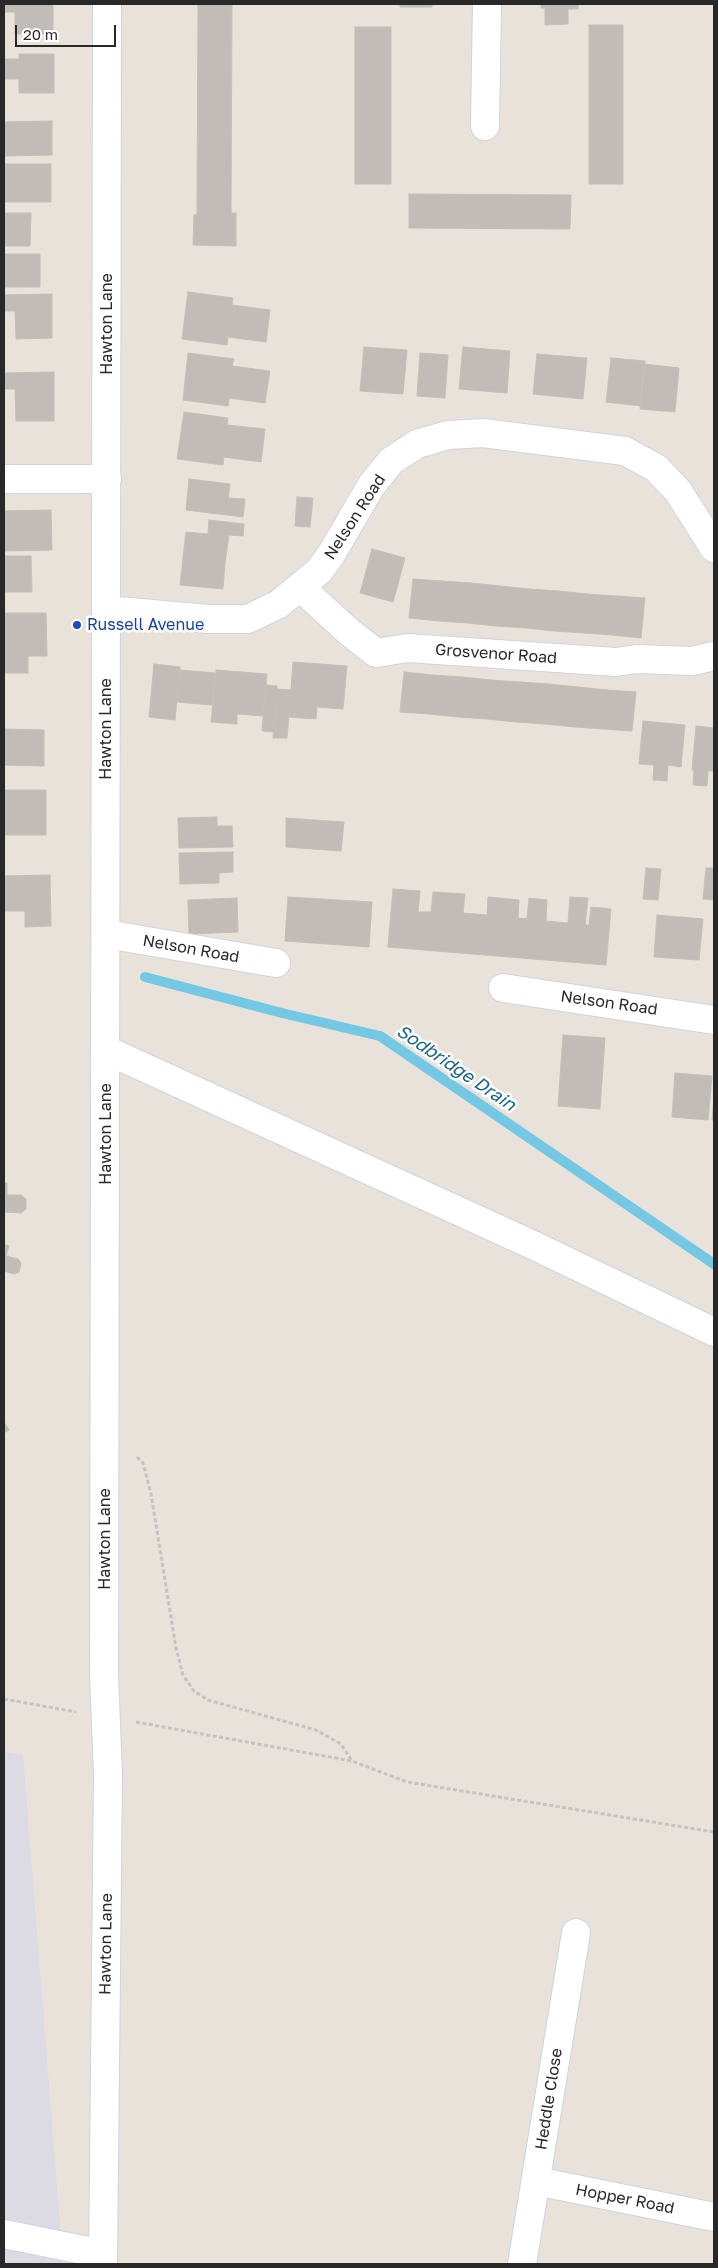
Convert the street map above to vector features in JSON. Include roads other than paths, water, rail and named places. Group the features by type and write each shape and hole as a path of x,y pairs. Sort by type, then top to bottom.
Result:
{"street":[{"name":"Hawton Lane","path":"103,2259 108,1774 104,1674 107,4"},
{"path":"485,126 487,4"},
{"name":"Nelson Road","path":"107,610 208,619 248,619 279,604 301,588 319,571 332,553 371,486 391,461 417,444 448,435 483,433 625,450 656,468 678,491 714,548"},
{"path":"4,480 107,479"},
{"name":"Grosvenor Road","path":"301,588 348,631 376,653 408,648 616,662 637,659 692,661 714,656"},
{"name":"Nelson Road","path":"106,934 276,963"},
{"name":"Nelson Road","path":"503,988 714,1020"},
{"path":"106,1050 535,1246 714,1332"},
{"name":"Heddle Close","path":"522,2264 576,1933"},
{"name":"Hopper Road","path":"536,2181 714,2217"},
{"path":"4,2234 103,2259"}],"waterway":[{"name":"Sodbridge Drain","path":"145,977 282,1013 380,1036 714,1264"}],"place":[{"name":"Russell Avenue","path":"77,625"}]}
